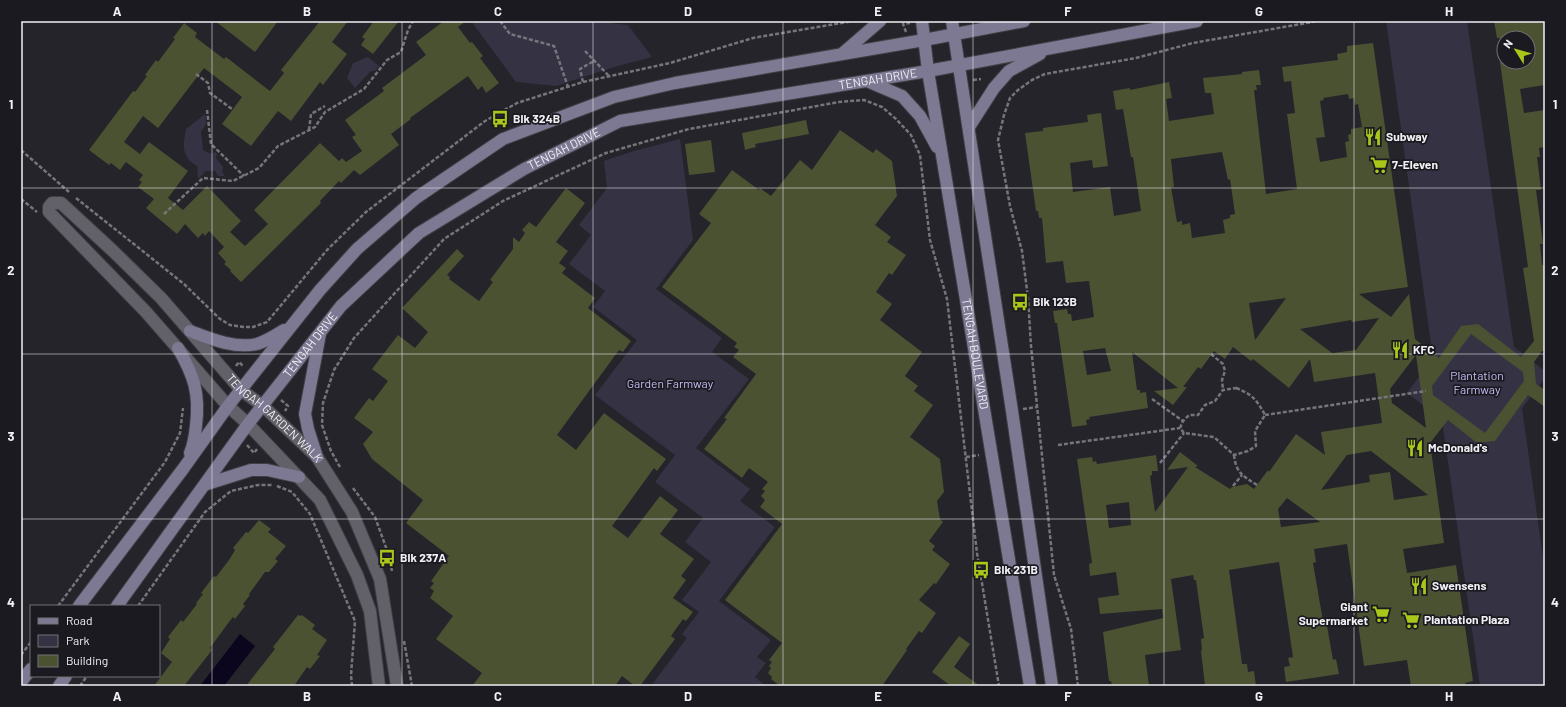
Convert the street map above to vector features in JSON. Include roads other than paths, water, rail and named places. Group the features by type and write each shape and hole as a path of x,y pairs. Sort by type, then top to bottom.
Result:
{"street":[{"path":"842,54 880,21"},
{"name":"TENGAH BOULEVARD","path":"922,21 928,71 1030,686"},
{"path":"952,21 1052,686"},
{"path":"80,605 183,469 228,406 320,290 357,248 416,198 503,139 622,96 675,83 924,40 1024,21"},
{"name":"TENGAH DRIVE","path":"118,605 248,424 341,306 419,233 524,169 620,121 928,71 1197,21"},
{"path":"969,127 994,88 1009,71 1051,48"},
{"path":"866,81 902,96 920,116 942,155"},
{"name":"TENGAH GARDEN WALK","path":"379,686 370,611 357,575 320,500 248,424 228,406 146,312 49,212 49,207 52,203 60,203 114,251 161,298 241,390 263,406 317,457 352,512 380,579 397,686"},
{"path":"190,332 218,342 240,345 256,344 271,338 292,325"},
{"path":"317,457 305,414 321,331"},
{"path":"178,348 189,368 195,385 198,406 194,445 183,469"},
{"path":"206,484 251,470 267,470 299,477"},
{"path":"21,682 30,670"},
{"path":"59,686 65,677"}],"place":[{"name":"Blk 324B","path":"500,119"},
{"name":"Subway","path":"1373,137"},
{"name":"7-Eleven","path":"1379,165"},
{"name":"Blk 123B","path":"1020,302"},
{"name":"KFC","path":"1400,350"},
{"name":"McDonald's","path":"1415,448"},
{"name":"Blk 237A","path":"387,558"},
{"name":"Blk 231B","path":"981,570"},
{"name":"Swensens","path":"1419,586"},
{"name":"Giant Supermarket","path":"1381,614"},
{"name":"Plantation Plaza","path":"1411,620"}],"park label":[{"name":"Plantation Farmway","path":"1477,383"},
{"name":"Garden Farmway","path":"670,384"}]}
